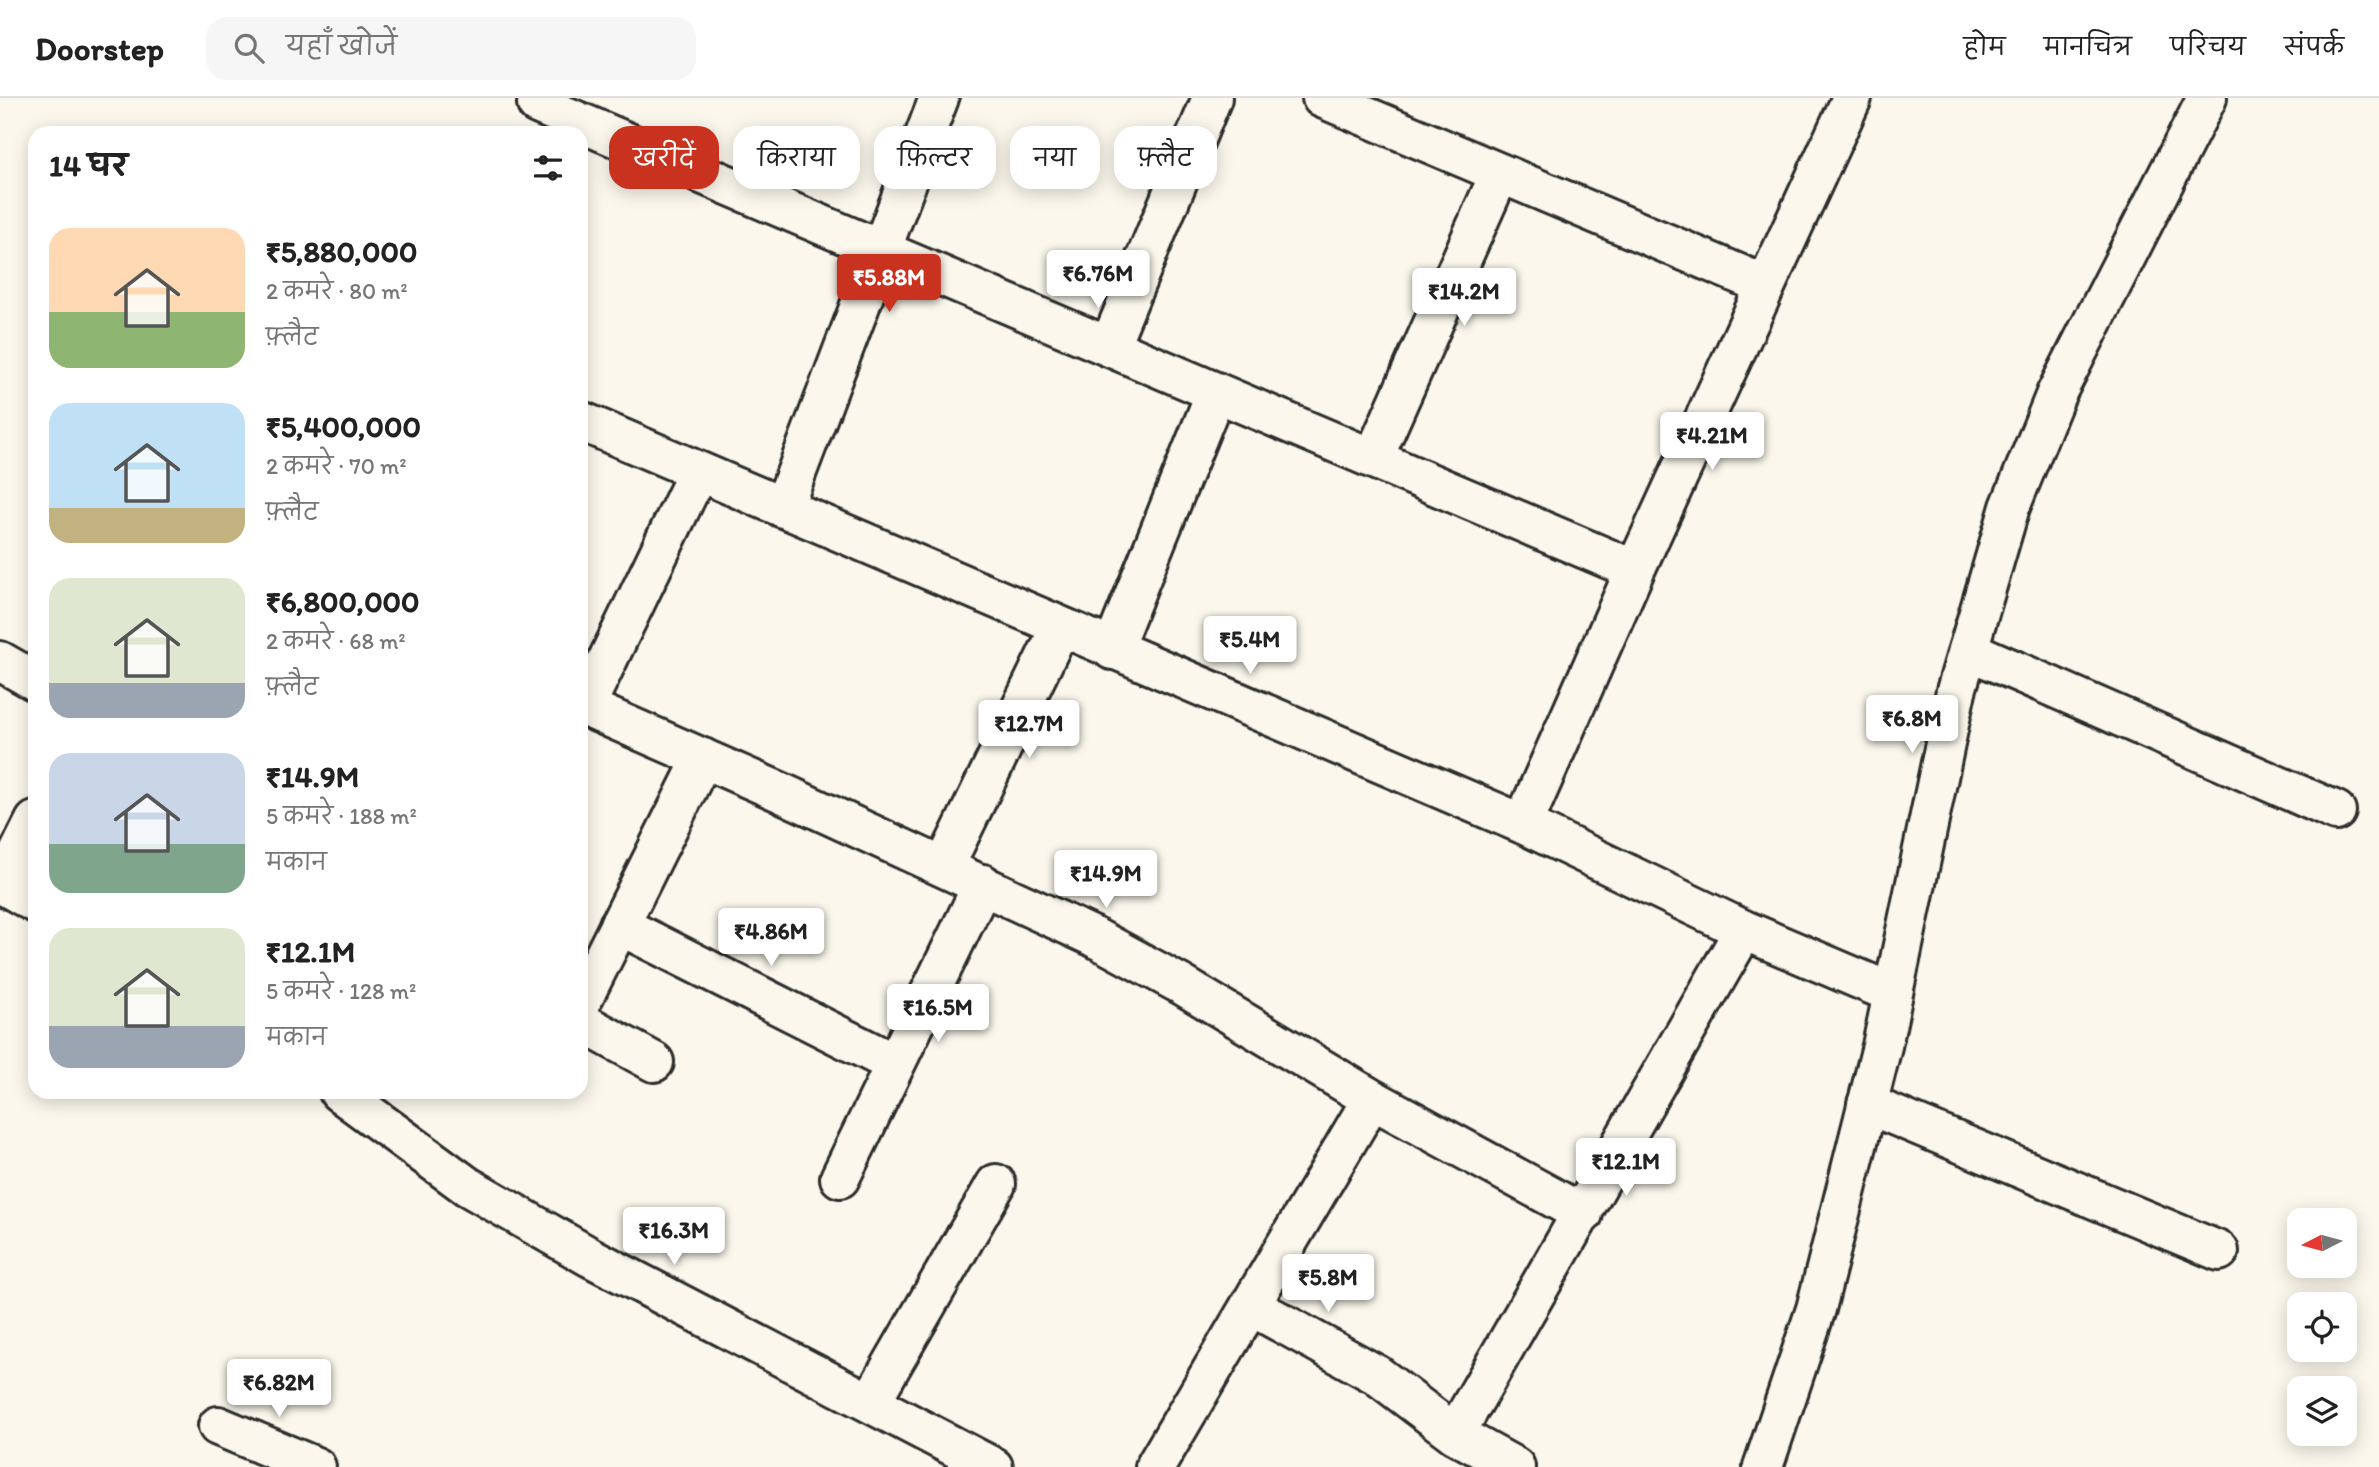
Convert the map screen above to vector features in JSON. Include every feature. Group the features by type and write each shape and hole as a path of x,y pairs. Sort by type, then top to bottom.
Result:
{"street":[{"path":"783,508 939,98"},
{"path":"1110,347 1212,98"},
{"path":"1322,98 1765,285"},
{"path":"1522,824 1635,570 1852,98"},
{"path":"1763,1467 1816,1309 1867,1104 1956,691 2010,507 2056,394 2207,98"},
{"path":"537,104 1635,570"},
{"path":"1373,459 1500,173"},
{"path":"1112,650 1216,393"},
{"path":"588,424 1522,824 1744,930 1892,993"},
{"path":"588,696 698,472"},
{"path":"944,867 1060,628"},
{"path":"1968,650 2336,811"},
{"path":"0,661 28,677"},
{"path":"588,708 983,884 1092,936 1182,985 1372,1099 1583,1214"},
{"path":"588,988 702,758"},
{"path":"13,891 28,843"},
{"path":"839,1178 983,884"},
{"path":"619,925 895,1064"},
{"path":"1455,1434 1744,930"},
{"path":"588,1026 654,1062"},
{"path":"349,1099 467,1186 590,1257 993,1467"},
{"path":"1155,1467 1372,1099"},
{"path":"1867,1104 2219,1251"},
{"path":"870,1403 996,1184"},
{"path":"1251,1306 1377,1375 1455,1434 1515,1467"},
{"path":"218,1426 316,1467"}]}
